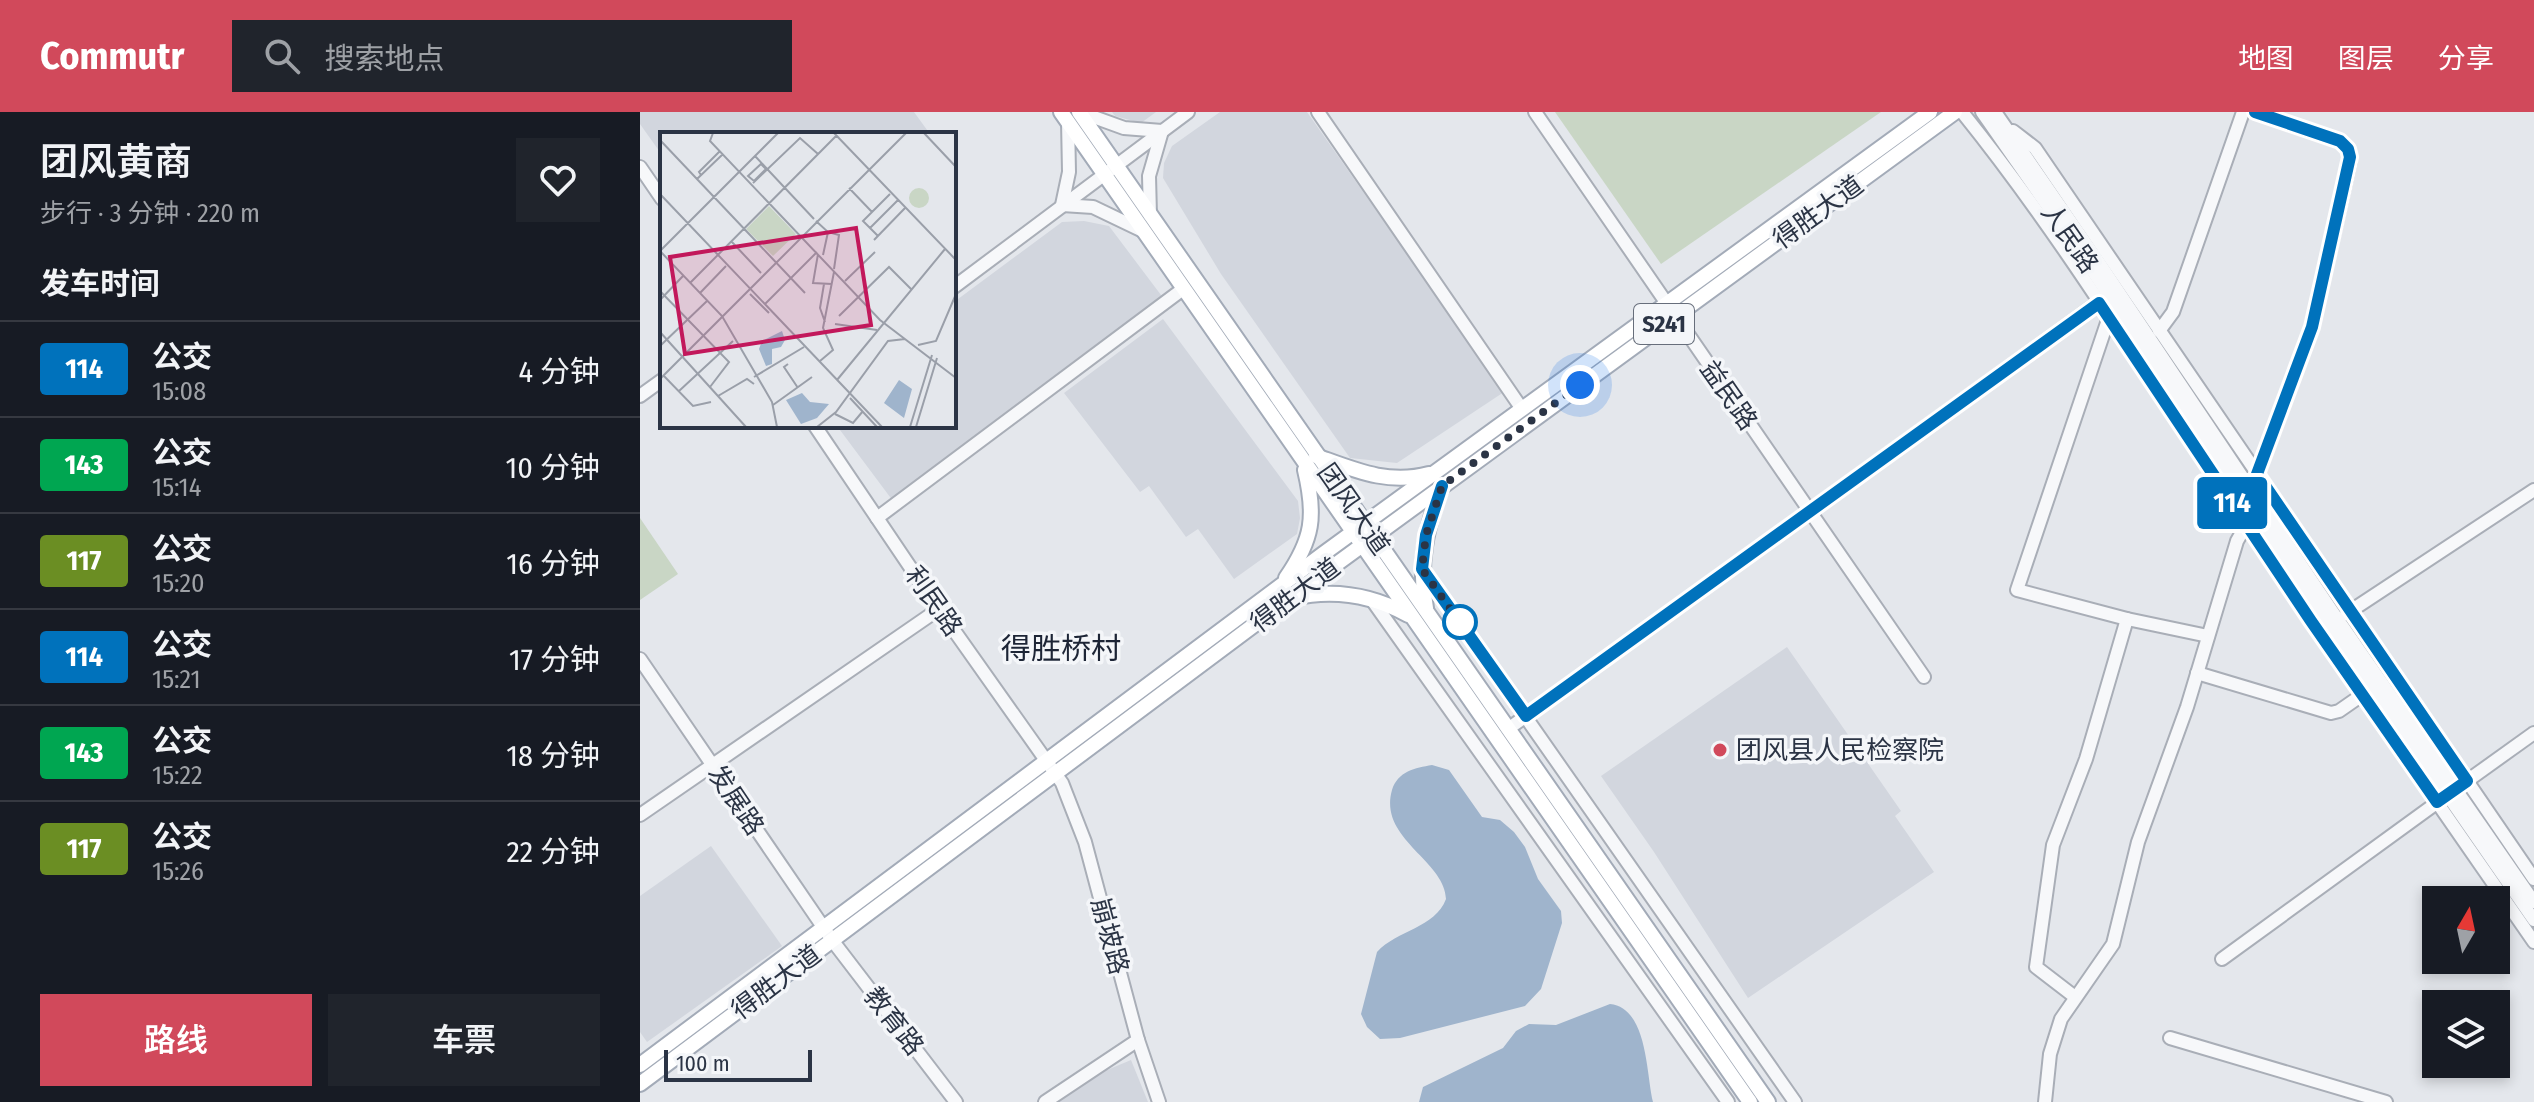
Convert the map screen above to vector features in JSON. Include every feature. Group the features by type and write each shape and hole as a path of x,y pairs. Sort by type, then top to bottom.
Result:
{"main road":[{"name":"得胜大道","path":"640,1084 828,934 1363,535 1442,486 1930,112"},
{"name":"得胜大道","path":"1363,535 1437,471 1522,409 1955,112"},
{"name":"团风大道","path":"1072,114 1110,169 1150,215 1310,459 1363,535 1426,613 1768,1102"},
{"name":"团风大道","path":"1110,169 1143,231 1310,459"},
{"path":"1411,616 1372,600 1331,594 1284,593 1310,529 1310,459 1385,478 1407,478 1437,471"},
{"path":"1426,613 1422,569 1426,535 1442,486"},
{"name":"团风大道","path":"1363,535 1411,616 1750,1102"},
{"name":"得胜大道","path":"640,1065 828,934"}],"street":[{"path":"956,285 1188,112"},
{"path":"1318,112 1522,409"},
{"name":"益民路","path":"1535,112 1924,677"},
{"path":"1962,112 2107,300 2109,318 2017,590 2127,619 2208,636"},
{"name":"人民路","path":"1982,112 2253,512 2534,902"},
{"path":"2159,331 2173,312 2243,112"},
{"path":"2251,490 2312,327 2350,157 2348,149 2340,141 2255,112"},
{"path":"1062,205 1069,172 1072,114 1124,128 1162,131"},
{"path":"1999,118 2035,148 2351,611 2534,942"},
{"name":"人民路","path":"1999,118 2338,620 2534,920"},
{"path":"1150,215 1149,176 1162,131"},
{"path":"640,167 660,196"},
{"path":"1062,205 1093,207 1143,231"},
{"path":"877,518 1183,289"},
{"path":"1508,729 2107,300"},
{"path":"2109,318 2362,695 2534,879"},
{"path":"640,396 660,381"},
{"name":"利民路","path":"816,428 1051,767"},
{"path":"2338,620 2534,490"},
{"path":"2045,1102 2050,1054 2061,1019 2113,944 2138,842 2197,673 2237,541 2253,512"},
{"path":"1422,569 1795,1102"},
{"path":"1372,600 1728,1102"},
{"path":"640,815 939,609"},
{"path":"2075,997 2036,967 2051,857 2056,834 2086,759 2127,619"},
{"name":"发展路","path":"640,659 828,934"},
{"path":"2197,673 2331,713 2362,695"},
{"path":"2222,959 2534,733"},
{"name":"崩坡路","path":"1051,767 1073,808 1085,842 1138,1040 1159,1102"},
{"name":"教育路","path":"828,934 956,1102"},
{"path":"2170,1038 2386,1102"},
{"path":"1045,1102 1138,1040"}],"shaded area":[{"path":"640,112 914,112 929,132 660,132 660,152 640,124"},
{"path":"1112,112 1156,112 1141,123 1115,116"},
{"path":"1220,112 1307,112 1504,392 1397,463 1350,458 1221,274 1163,178 1164,163 1172,146"},
{"path":"1084,221 1109,226 1164,299 893,501 838,428 956,428 956,301 1062,222"},
{"path":"1163,319 1298,501 1300,518 1297,534 1234,579 1198,529 1186,537 1149,486 1140,492 1064,393"},
{"path":"1787,647 1901,811 1895,816 1934,872 1748,998 1601,776"},
{"path":"711,846 782,946 647,1042 640,1032 640,896"},
{"path":"1131,1060 1148,1102 1058,1102 1100,1073"}],"green space":[{"path":"1555,112 1881,112 1661,264"},
{"path":"640,518 678,574 640,600"}],"water":[{"path":"1432,765 1449,770 1482,817 1500,820 1514,832 1525,847 1538,879 1561,911 1562,923 1541,989 1525,1006 1400,1038 1380,1039 1367,1027 1361,1014 1377,952 1425,923 1441,909 1446,899 1443,885 1403,836 1394,822 1390,807 1392,790 1398,778 1413,769"},
{"path":"1610,1004 1622,1008 1632,1017 1638,1029 1653,1102 1419,1102 1423,1087 1503,1048 1516,1031 1529,1024 1556,1025"}],"bus line":[{"name":"114","path":"1442,486 1426,535 1422,569 1526,716 2099,303 2311,621 2437,802 2467,781 2257,474 2312,327 2350,157 2348,149 2340,141 2255,112"}],"place":[{"name":"团风县人民检察院","path":"1720,750"}],"district":[{"name":"得胜桥村","path":"1061,649"}],"route":[{"path":"1460,622 1463,627 1422,569 1426,535 1442,486 1580,385"}]}
